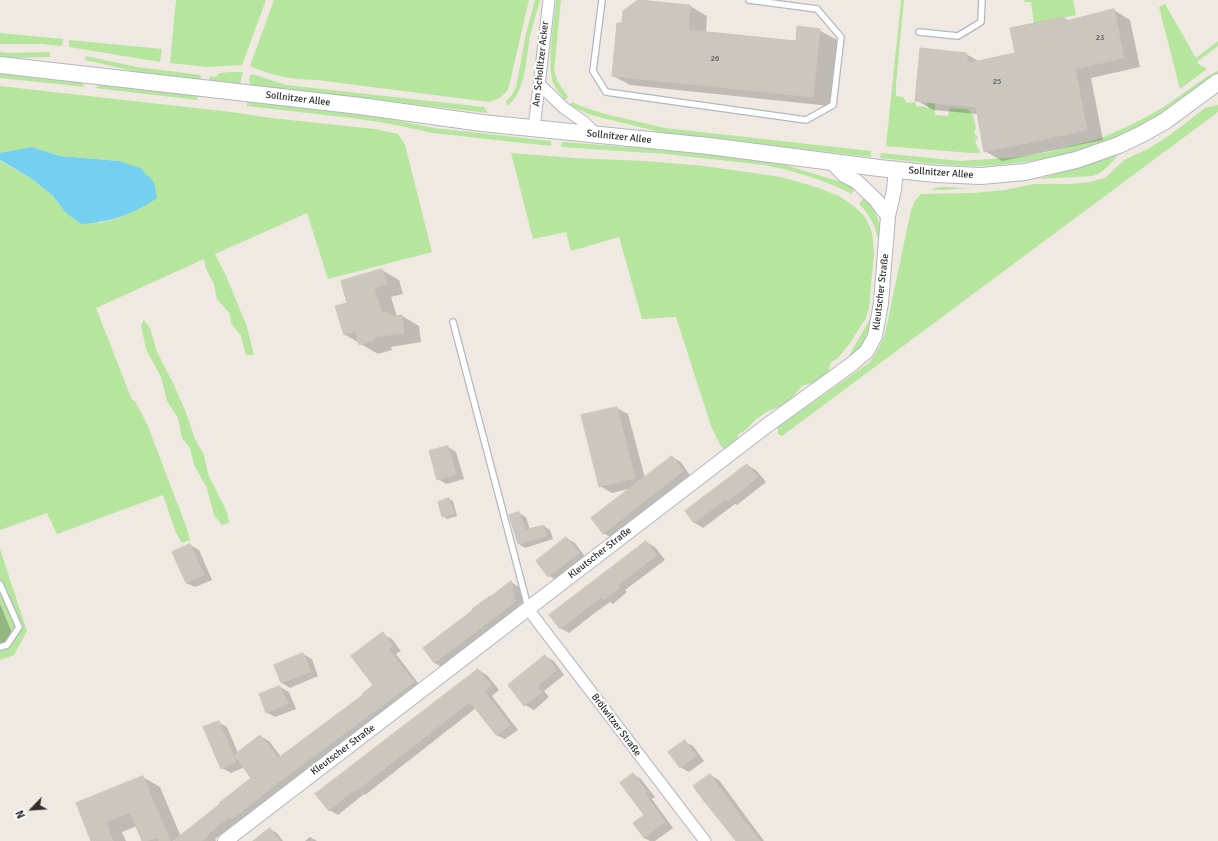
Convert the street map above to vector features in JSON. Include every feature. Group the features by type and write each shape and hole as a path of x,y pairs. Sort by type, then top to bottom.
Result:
{"main road":[{"name":"Sollnitzer Allee","path":"0,65 360,106 443,118 709,146 896,170 981,176 1024,172 1076,160 1119,145 1165,121 1218,82"}],"street":[{"name":"Am Scholitzer Acker","path":"534,128 549,0"},
{"path":"540,85 564,108 584,122 596,134"},
{"path":"832,162 844,175 856,181 876,200 888,216"},
{"name":"Kleutscher Straße","path":"225,841 769,424 852,364 867,351 875,336 881,303 888,216 894,190 896,170"},
{"name":"Brölwitzer Straße","path":"528,609 705,841"}],"lane":[{"path":"602,0 593,71 606,92 806,120 833,105 841,37 817,9 749,0"},
{"path":"919,32 958,36 981,22 982,0"},
{"path":"453,322 528,609"},
{"path":"0,584 19,627 7,645 0,647"}],"green space":[{"path":"176,0 266,0 242,65 207,67 170,63"},
{"path":"274,0 529,0 508,90 500,98 489,102 291,78 268,73 250,66"},
{"path":"535,0 540,0 530,36 522,84 513,100 507,106 506,101 512,95 516,87 526,34"},
{"path":"556,0 561,0 554,71 558,82 568,97 565,100 554,85 551,66 551,43"},
{"path":"901,0 904,0 896,96 903,97 907,103 915,102 917,107 923,106 929,109 926,102 935,103 935,115 948,116 950,108 967,109 973,115 976,128 974,132 978,138 975,141 980,153 886,146"},
{"path":"1025,0 1073,0 1076,15 1034,24 1031,2 1024,2"},
{"path":"1165,4 1196,58 1218,41 1218,46 1197,63 1207,69 1180,89 1159,7"},
{"path":"0,33 63,39 62,46 41,44 0,44"},
{"path":"69,40 162,49 160,62 69,47"},
{"path":"0,52 50,52 50,57 9,58 0,57"},
{"path":"86,56 137,67 201,75 200,80 151,75 85,60"},
{"path":"1218,71 1218,74 1167,111 1146,124 1117,138 1078,151 1037,160 976,166 880,158 881,153 961,161 1019,157 1049,152 1101,138 1133,124 1164,107 1206,77"},
{"path":"243,72 240,84 209,81 210,76 215,77 220,73"},
{"path":"0,73 81,82 85,87 0,78"},
{"path":"252,74 286,85 484,107 488,113 250,85 249,77"},
{"path":"100,84 198,95 197,100 95,88"},
{"path":"0,86 375,129 398,134 405,145 432,252 328,279 307,213 215,254 227,278 247,327 254,355 246,355 241,336 231,323 230,314 217,299 214,284 206,269 204,259 96,308 132,400 135,401 147,424 190,540 182,543 176,533 163,495 57,534 47,513 0,530","holes":["32,147 60,156 119,161 143,207 121,217 100,223 65,212 53,196 32,179 0,161"]},
{"path":"247,101 385,118 434,128 551,141 551,146 433,133 386,123 247,106"},
{"path":"572,102 605,114 665,128 871,151 871,157 664,133 591,115 569,105"},
{"path":"1218,105 1218,112 782,436 778,434 778,427 869,363 876,353 885,334 911,210 915,201 921,194 974,193 1005,190 1034,184 1070,184 1090,182 1105,178 1124,160 1148,149 1164,139 1205,108"},
{"path":"562,142 667,150 779,163 844,183 854,189 852,194 809,176 764,165 666,154 561,147"},
{"path":"511,153 704,166 781,177 816,187 839,196 854,206 865,217 872,232 874,253 869,307 866,318 850,343 838,358 831,362 828,373 815,382 802,386 791,399 779,407 768,411 755,420 747,429 738,435 737,444 725,450 720,445 711,426 676,317 642,319 619,237 571,251 566,232 533,239"},
{"path":"1118,154 1107,167 1100,173 1093,176 1039,179"},
{"path":"942,187 970,188 931,190"},
{"path":"864,197 873,208 878,220 880,246 870,218 859,204"},
{"path":"870,319 864,342 848,359 851,352"},
{"path":"144,320 150,328 157,352 173,383 185,410 195,439 204,455 208,474 227,512 229,523 222,525 214,515 207,488 194,465 190,448 182,438 178,418 167,401 161,377 146,349 141,325"},
{"path":"0,549 27,631 14,655 0,660"}],"water":[{"path":"32,147 60,156 119,161 140,168 154,182 157,198 139,209 121,217 81,224 65,212 53,196 32,179 0,160 0,153"}],"building":[{"path":"638,0 690,5 688,30 796,41 797,26 820,29 813,97 612,76 617,23 622,23 623,11"},
{"path":"1114,9 1124,58 1075,69 1087,130 984,152 976,107 915,101 920,48 966,53 968,63 1015,53 1010,28 1064,17 1065,21"},
{"path":"382,269 387,284 374,287 382,313 388,312 394,316 402,315 404,333 374,337 375,340 359,345 356,331 344,335 335,306 347,303 341,281"},
{"path":"617,407 635,478 599,487 581,415"},
{"path":"448,446 456,474 437,480 429,451"},
{"path":"672,456 683,471 603,534 591,518"},
{"path":"747,464 758,477 728,501 726,499 694,523 685,511"},
{"path":"449,498 454,514 442,517 438,502"},
{"path":"519,512 525,530 544,525 547,536 518,544 509,515"},
{"path":"566,537 579,553 548,577 536,561"},
{"path":"646,541 657,555 618,585 620,587 604,599 602,597 560,629 549,615"},
{"path":"190,544 204,575 186,583 172,552"},
{"path":"511,581 515,602 434,663 423,648 473,610 472,609"},
{"path":"383,632 393,646 388,649 414,682 279,782 232,819 230,816 208,834 209,835 202,841 173,841 251,778 234,755 260,735 278,758 363,695 362,694 373,685 351,656"},
{"path":"303,653 311,672 281,683 274,665"},
{"path":"545,655 557,670 537,686 542,692 524,706 508,685"},
{"path":"478,669 491,685 484,691 510,725 496,735 470,702 356,791 355,789 329,811 315,794"},
{"path":"280,686 288,704 266,713 259,694"},
{"path":"219,721 236,762 221,769 203,727"},
{"path":"685,740 696,756 680,768 668,752"},
{"path":"633,773 647,792 645,794 665,822 644,838 633,823 644,815 620,783"},
{"path":"710,774 760,841 736,841 704,801 693,786"},
{"path":"143,776 170,841 159,841 157,837 147,841 142,841 130,812 106,822 113,841 91,841 76,803"},
{"path":"270,828 280,841 253,841"}]}
